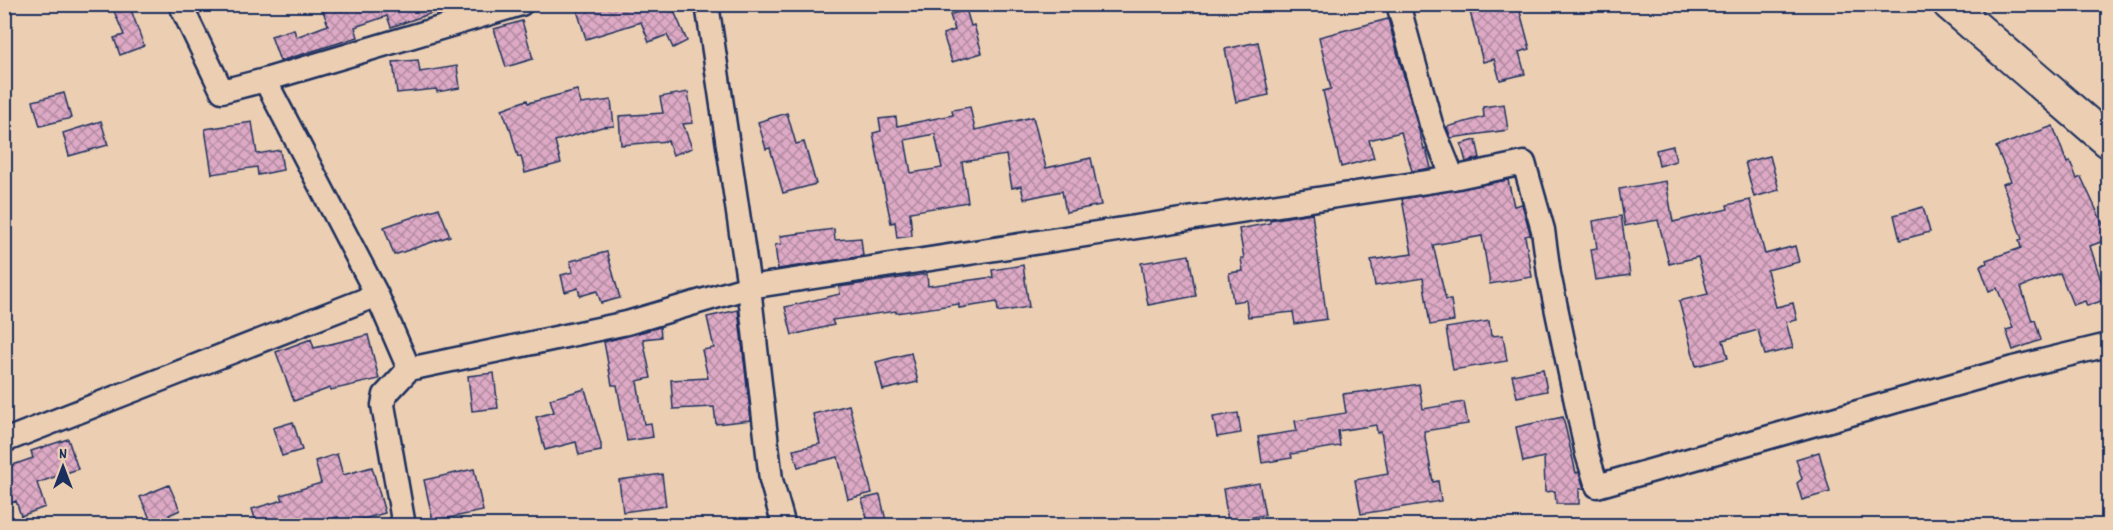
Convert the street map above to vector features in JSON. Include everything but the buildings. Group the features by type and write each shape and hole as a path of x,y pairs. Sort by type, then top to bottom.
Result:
{"street":[{"path":"180,4 222,91 521,4"},
{"path":"707,4 749,287 771,480 784,525"},
{"path":"1398,4 1431,124 1453,178"},
{"path":"1949,4 2109,141"},
{"path":"265,80 377,295 409,369"},
{"path":"404,525 383,405 385,395 409,369 627,323 749,287 1453,178 1524,163 1543,230 1549,274 1587,454 1597,486 1991,374 2109,345"},
{"path":"4,441 377,295"}]}
